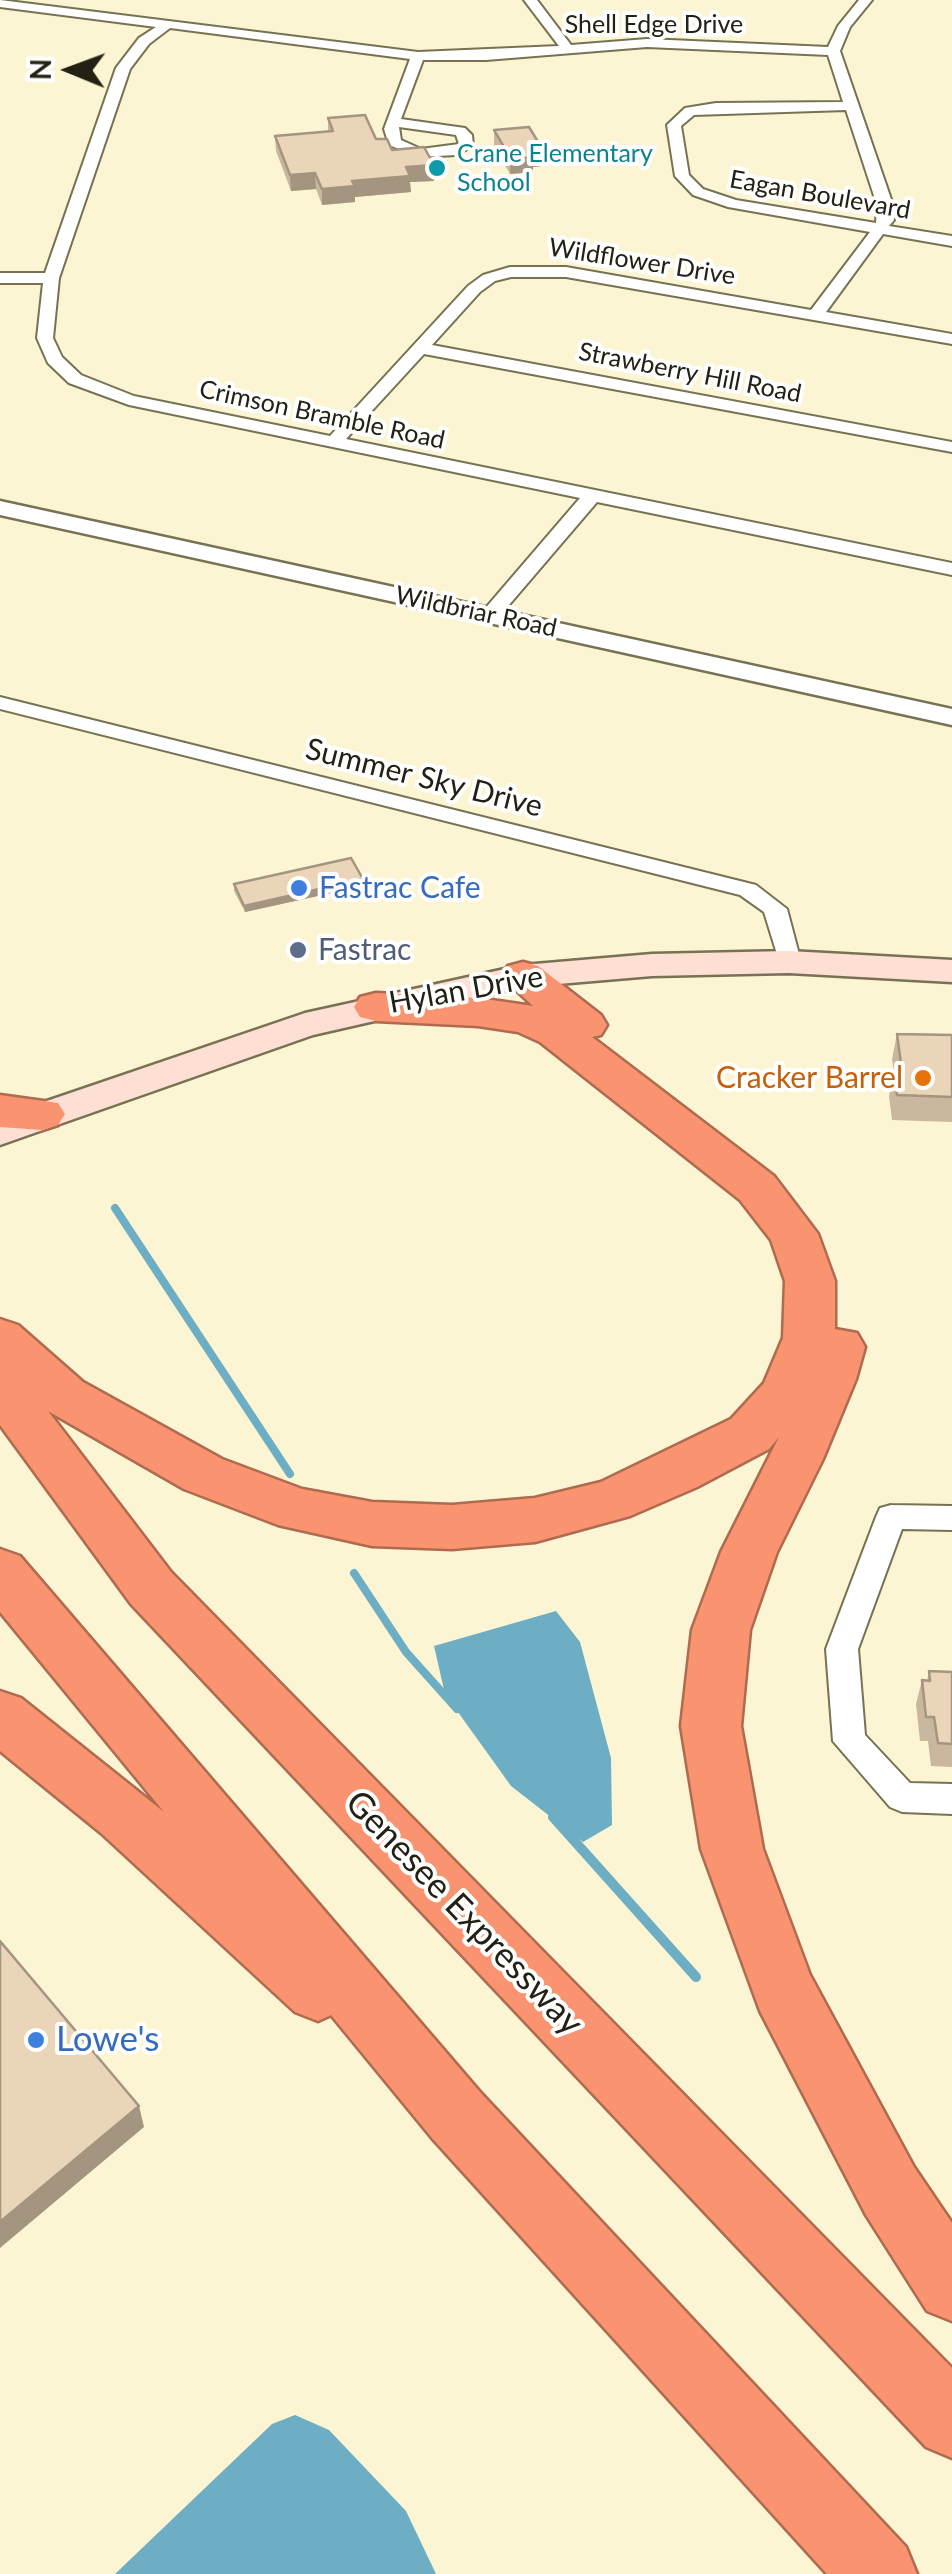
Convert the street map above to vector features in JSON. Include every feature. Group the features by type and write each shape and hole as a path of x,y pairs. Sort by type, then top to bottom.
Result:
{"highway":[{"path":"523,976 782,1182 824,1233 838,1279 844,1328 823,1395 750,1552 721,1630 711,1726 732,1849 783,1989 890,2191 952,2286"},
{"path":"0,1338 65,1396 202,1474 297,1510 372,1524 452,1526 535,1520 612,1501 750,1434 786,1394 809,1338 810,1281 794,1234 757,1188 556,1032 527,1019 478,1012 376,1007"},
{"name":"Genesee Expressway","path":"0,1386 151,1588 952,2421"},
{"path":"0,1572 456,2115 879,2574"},
{"path":"0,1716 123,1814 456,2115"}],"main road":[{"name":"Hylan Drive","path":"0,1132 21,1113 247,1043 376,1007 523,976 652,965 789,962 952,971"}],"street":[{"path":"530,0 566,47"},
{"path":"815,316 886,220 885,205 833,51 842,30 866,0"},
{"name":"Shell Edge Drive","path":"0,2 418,56 486,56 657,43 833,51"},
{"name":"Crimson Bramble Road","path":"168,24 144,41 123,68 51,278 46,338 54,359 75,378 130,400 952,569"},
{"path":"393,122 460,131 465,134 466,146 438,154 403,149 394,142 393,122 418,56"},
{"name":"Eagan Boulevard","path":"850,106 716,107 690,111 674,126 682,176 698,192 732,204 952,241"},
{"name":"Wildflower Drive","path":"332,443 480,283 520,270 566,272 952,339"},
{"path":"0,278 51,278"},
{"name":"Strawberry Hill Road","path":"419,348 952,447"},
{"path":"490,615 593,495"},
{"name":"Wildbriar Road","path":"0,508 952,718"},
{"name":"Summer Sky Drive","path":"0,704 748,890 776,909 789,962"},
{"path":"952,1518 891,1517 842,1649 849,1742 902,1797 952,1798"}],"water":[{"path":"556,1611 580,1642 611,1758 612,1825 583,1842 511,1786 445,1694 434,1646"},
{"path":"295,2415 329,2430 406,2511 436,2574 115,2574 272,2424"}],"building":[{"path":"365,115 376,139 387,139 392,150 424,147 434,165 406,167 410,176 352,181 355,186 322,189 315,173 290,175 275,136 333,131 328,118"},
{"path":"529,127 543,150 530,151 533,157 511,159 494,130"},
{"name":"Fastrac Cafe","path":"351,858 363,879 244,906 234,884"},
{"path":"897,1034 952,1035 952,1097 897,1095 894,1071 902,1071"},
{"path":"929,1671 952,1672 952,1744 938,1743 934,1717 926,1717 922,1680 930,1681"},
{"name":"Lowe's","path":"0,1941 139,2106 0,2222"}],"waterway":[{"path":"115,1208 290,1474"},
{"path":"354,1573 406,1652 457,1709"},
{"path":"553,1817 696,1977"}],"place":[{"name":"Crane Elementary School","path":"437,168"},
{"name":"Fastrac Cafe","path":"299,888"},
{"name":"Fastrac","path":"298,950"},
{"name":"Cracker Barrel","path":"923,1078"},
{"name":"Lowe's","path":"36,2040"}]}
